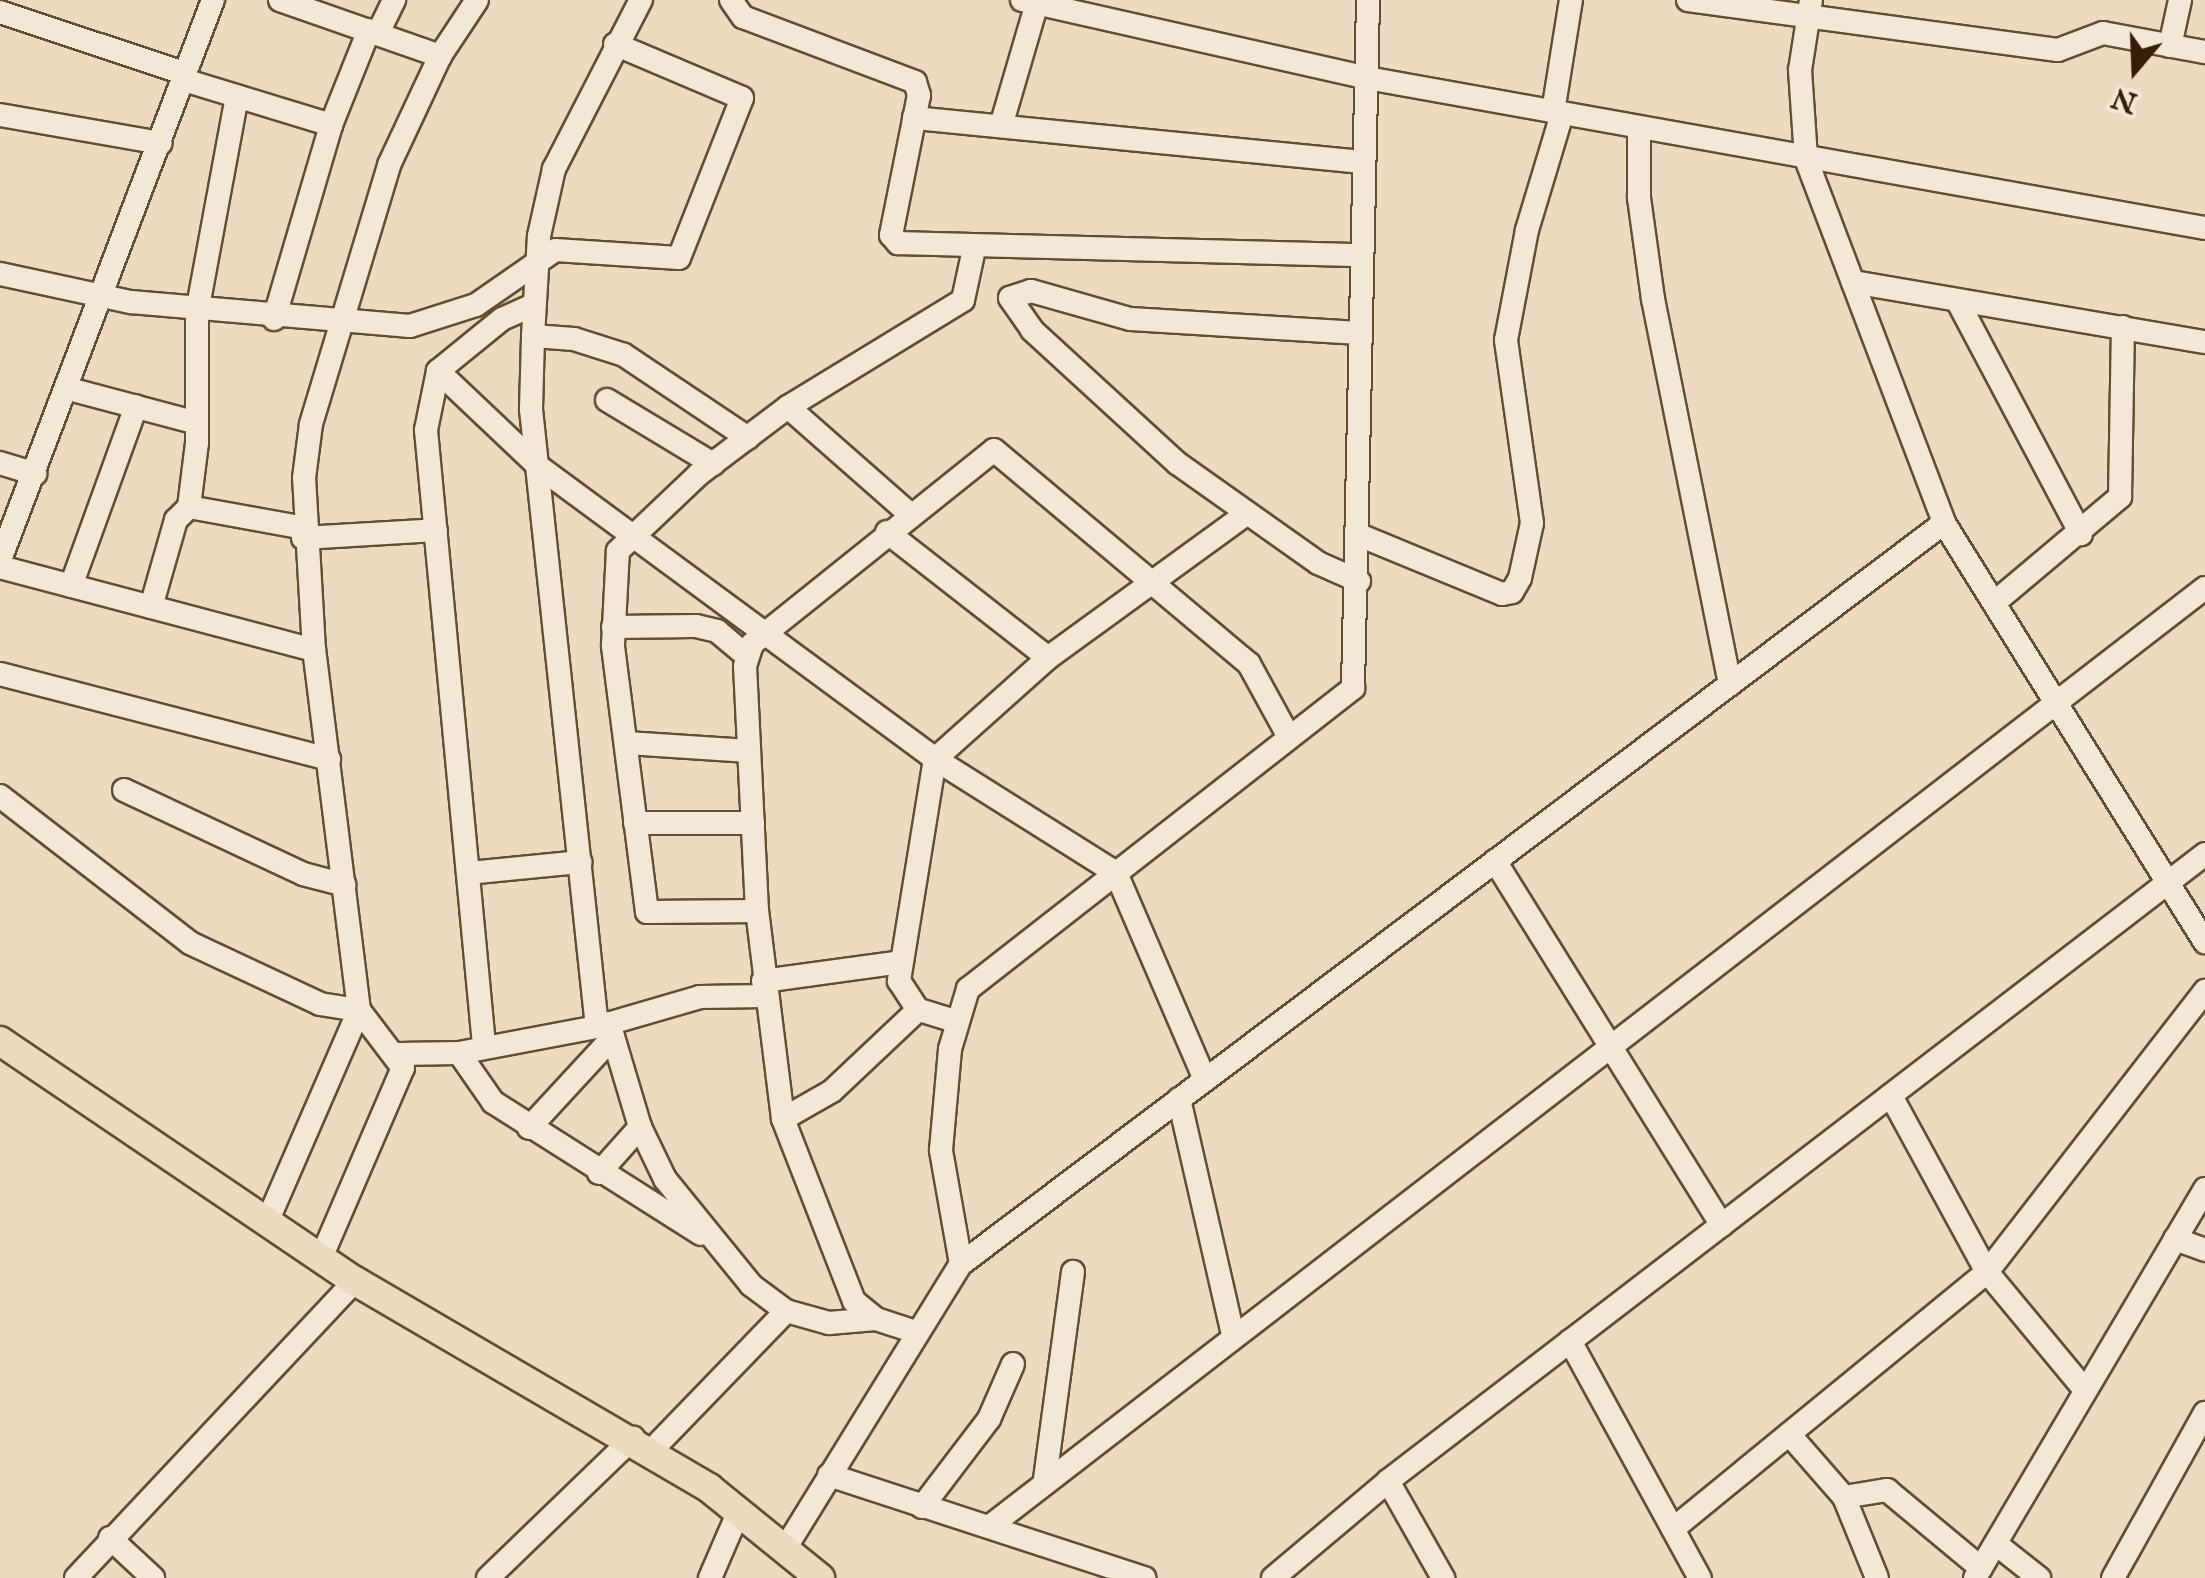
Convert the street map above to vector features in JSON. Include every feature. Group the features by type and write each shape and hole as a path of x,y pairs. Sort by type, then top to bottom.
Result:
{"main road":[{"path":"0,1041 355,1281 642,1444 739,1511 820,1578"}],"street":[{"path":"213,0 101,307 0,564 314,650"},
{"path":"280,0 440,56"},
{"path":"274,319 331,125 373,31 394,0"},
{"path":"267,1222 359,1010 314,650 304,533 311,424 390,165 440,56 477,0"},
{"path":"641,0 554,169 536,264 533,336 538,466 580,862 606,1029 640,1127 665,1179 708,1238 751,1285 786,1312 829,1322 876,1320 914,1332"},
{"path":"731,0 743,17 903,76 918,87 890,235 906,246 974,255 1361,255"},
{"path":"961,1264 942,1150 955,1020 968,989 1002,957 1353,688 1360,588 1359,332 1368,0"},
{"path":"1359,535 1502,594 1512,592 1520,578 1532,523 1506,340 1526,230 1557,113 1571,0"},
{"path":"1688,0 1810,8 2058,50 2103,33 2205,52"},
{"path":"2170,46 2180,0"},
{"path":"1001,126 1029,2 1367,78 2205,228"},
{"path":"1810,8 1800,70 1806,159 1944,523 2205,942"},
{"path":"0,12 237,97 331,125"},
{"path":"0,274 101,307 274,319 338,330 436,323 476,305 536,264 570,248 684,256 742,104 738,94 616,44"},
{"path":"151,607 176,520 189,507 197,443 193,422 196,316 237,97"},
{"path":"0,114 161,143"},
{"path":"914,118 1364,162"},
{"path":"1640,128 1639,198 1653,298 1730,684"},
{"path":"756,911 647,912 613,627 618,551 712,464 788,407 963,300 970,286 974,255"},
{"path":"1853,282 2205,342"},
{"path":"1359,332 1130,318 1030,292 1010,298 1032,330 1242,517 1360,588"},
{"path":"484,1045 426,430 438,371 502,318 535,300"},
{"path":"1956,300 2081,534"},
{"path":"1994,603 2081,534 2120,496 2122,328"},
{"path":"533,336 574,339 624,355 748,438"},
{"path":"438,371 538,466 636,532 935,759 1116,873 1205,1080"},
{"path":"69,390 193,422"},
{"path":"607,400 712,464"},
{"path":"71,586 136,406"},
{"path":"788,407 910,514"},
{"path":"876,1320 854,1301 783,1119 756,911 749,751 747,656 764,632 994,450 1151,586 1249,664 1289,738"},
{"path":"0,463 35,474"},
{"path":"189,507 304,533 436,530"},
{"path":"955,1020 918,1010 899,981 935,759 1048,658 1242,517"},
{"path":"786,1547 914,1332 961,1264 1944,523"},
{"path":"887,532 1048,658"},
{"path":"989,1527 1045,1479 2205,588"},
{"path":"613,627 696,626 717,631 747,656"},
{"path":"0,674 329,758"},
{"path":"626,744 749,751"},
{"path":"124,790 303,874 345,885"},
{"path":"0,796 190,943 320,1004 359,1010 398,1054 401,1082 321,1258"},
{"path":"635,823 752,823"},
{"path":"1273,1578 1388,1480 2205,854"},
{"path":"1495,861 1722,1225"},
{"path":"468,874 580,862"},
{"path":"398,1054 459,1053 484,1045 606,1029 700,997 901,962"},
{"path":"1672,1528 1986,1272 2205,991"},
{"path":"783,1119 832,1091 918,1010"},
{"path":"529,1128 606,1029"},
{"path":"459,1053 493,1102 599,1173 708,1238"},
{"path":"1891,1096 1986,1272 2085,1390"},
{"path":"1179,1100 1234,1335"},
{"path":"599,1173 640,1127"},
{"path":"1844,1497 1887,1490 1978,1573 2202,1198"},
{"path":"2175,1239 2205,1250"},
{"path":"1045,1479 1072,1272"},
{"path":"76,1578 355,1281"},
{"path":"488,1578 786,1312"},
{"path":"1570,1342 1700,1578"},
{"path":"922,1507 990,1419 1014,1364"},
{"path":"2113,1578 2205,1413"},
{"path":"1788,1434 1844,1497 1877,1578"},
{"path":"829,1475 1145,1578"},
{"path":"1388,1480 1443,1578"},
{"path":"710,1578 739,1511"},
{"path":"110,1538 153,1578"},
{"path":"1996,1544 2038,1578"}]}
